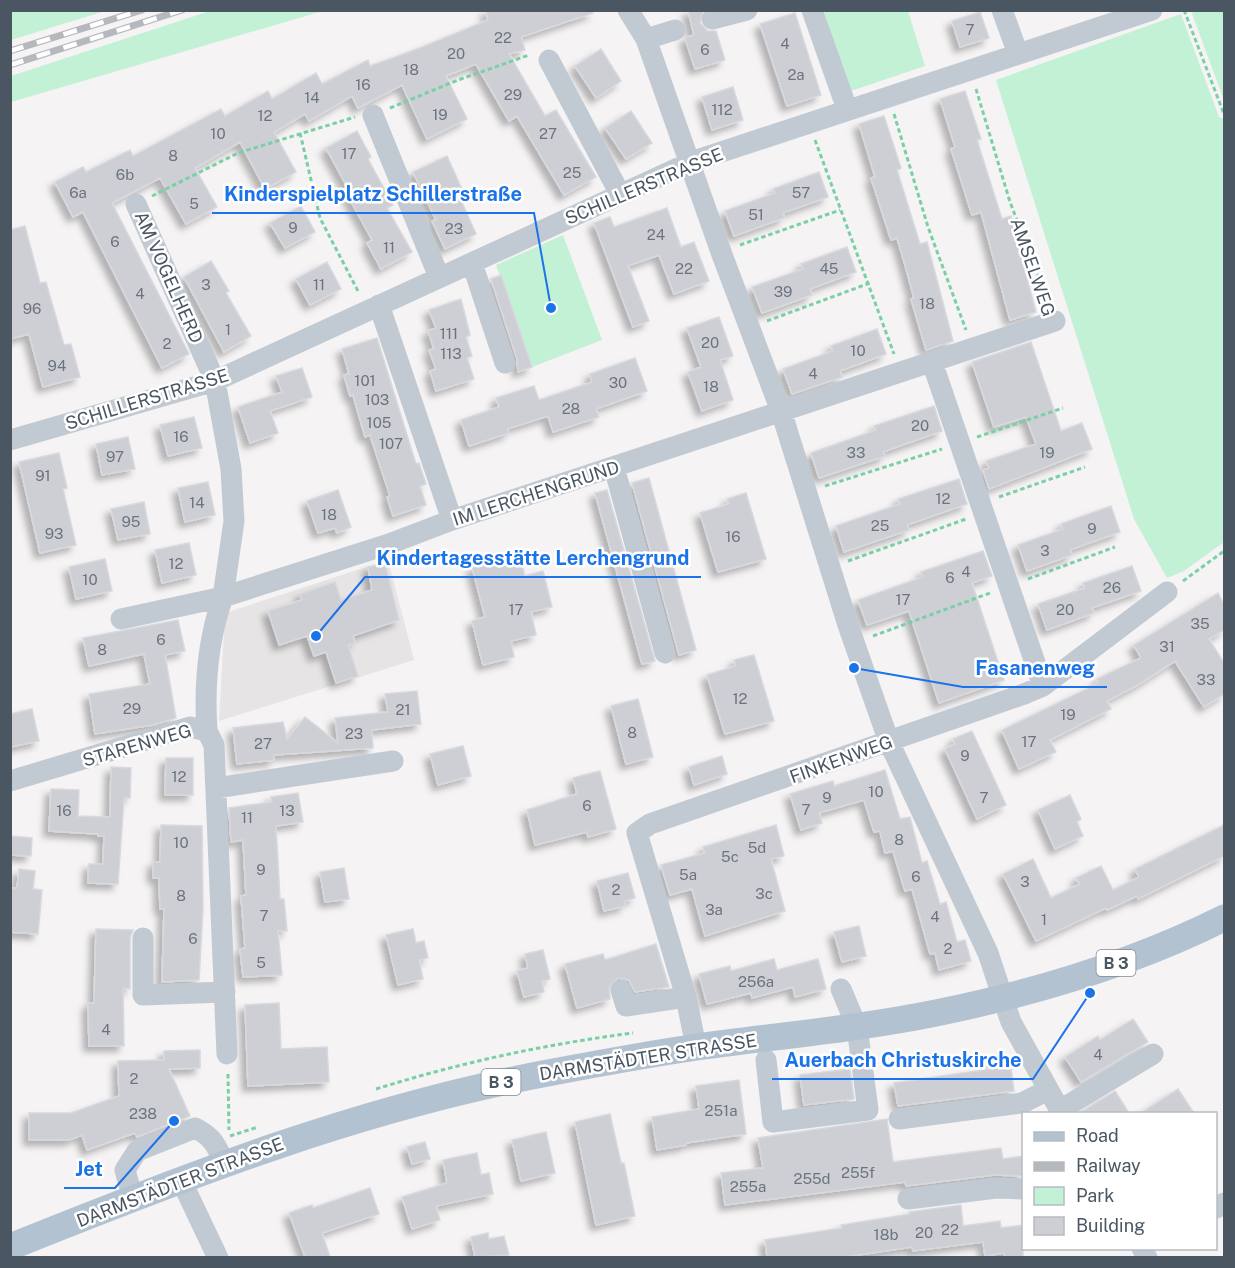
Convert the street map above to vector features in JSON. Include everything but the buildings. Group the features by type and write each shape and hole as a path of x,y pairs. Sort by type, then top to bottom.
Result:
{"main road":[{"name":"DARMSTÄDTER STRASSE","path":"10,1247 232,1160 334,1126 494,1084 696,1047 857,1027 1003,998 1128,959 1224,918"}],"street":[{"path":"628,10 645,39 781,411 854,643 889,742 988,953 1011,1022 1061,1112 1153,1054"},
{"path":"712,20 747,10"},
{"path":"813,10 847,109"},
{"path":"1002,10 1018,54"},
{"name":"SCHILLERSTRASSE","path":"10,440 215,381 691,162 809,121 1152,10"},
{"path":"645,39 675,30"},
{"path":"549,60 620,194"},
{"path":"373,116 440,277"},
{"name":"AM VOGELHERD","path":"136,204 215,381"},
{"path":"472,263 505,363"},
{"path":"373,308 416,415 453,520"},
{"name":"AMSELWEG","path":"781,411 1055,321"},
{"path":"932,362 984,508 1042,686"},
{"path":"207,731 205,699 214,621 223,597 234,521 231,469 215,381"},
{"name":"IM LERCHENGRUND","path":"121,619 223,597 389,544 453,520 781,411"},
{"path":"614,467 665,653"},
{"name":"FINKENWEG","path":"696,1047 686,997 637,833 650,824 889,742 1042,686 1167,592"},
{"name":"STARENWEG","path":"10,781 190,727 207,731 214,745 227,1054"},
{"path":"216,788 393,761"},
{"path":"143,938 143,995 225,992"},
{"path":"766,1060 773,1122 868,1110 857,1027 841,989"},
{"path":"621,990 626,1006 686,997"},
{"path":"899,1119 1022,1103 1048,1090"},
{"path":"133,1199 125,1170 137,1151 195,1128 208,1134 232,1160"},
{"path":"181,1180 218,1257"},
{"path":"908,1199 996,1188 1022,1189"}],"path":[{"path":"1184,10 1224,114"},
{"name":"AM VOGELHERD","path":"136,204 238,153 300,132 359,116 373,116 458,80 530,55 549,60"},
{"name":"AMSELWEG","path":"970,70 1010,202 1055,321"},
{"path":"888,96 932,238 973,348"},
{"path":"809,121 901,372"},
{"path":"300,132 320,218 373,308"},
{"path":"721,252 840,210"},
{"path":"750,328 870,283"},
{"path":"806,492 1063,408"},
{"path":"830,567 1085,467"},
{"path":"854,643 1115,547"},
{"path":"1167,592 1224,551"},
{"path":"489,1059 580,1040 636,1032"},
{"path":"227,1054 228,1126 232,1160"}],"shaded area":[{"path":"388,560 414,660 219,721 225,613"}],"green space":[{"path":"11,10 105,10 105,11 11,40"},
{"path":"213,10 323,11 11,102 11,76"},
{"path":"824,11 908,11 925,66 848,92"},
{"path":"1191,11 1224,11 1224,100"},
{"path":"1181,14 1219,117 1224,119 1224,542 1184,571 1167,578 1134,519 996,80"},
{"path":"563,235 602,340 532,367 496,265"}],"railway":[{"path":"10,51 142,10"},
{"path":"10,65 182,10"}],"place":[{"name":"Kinderspielplatz Schillerstraße","path":"551,308"},
{"name":"Kindertagesstätte Lerchengrund","path":"316,636"},
{"name":"Fasanenweg","path":"854,668"},
{"name":"Auerbach Christuskirche","path":"1090,993"},
{"name":"Jet","path":"174,1121"}]}
